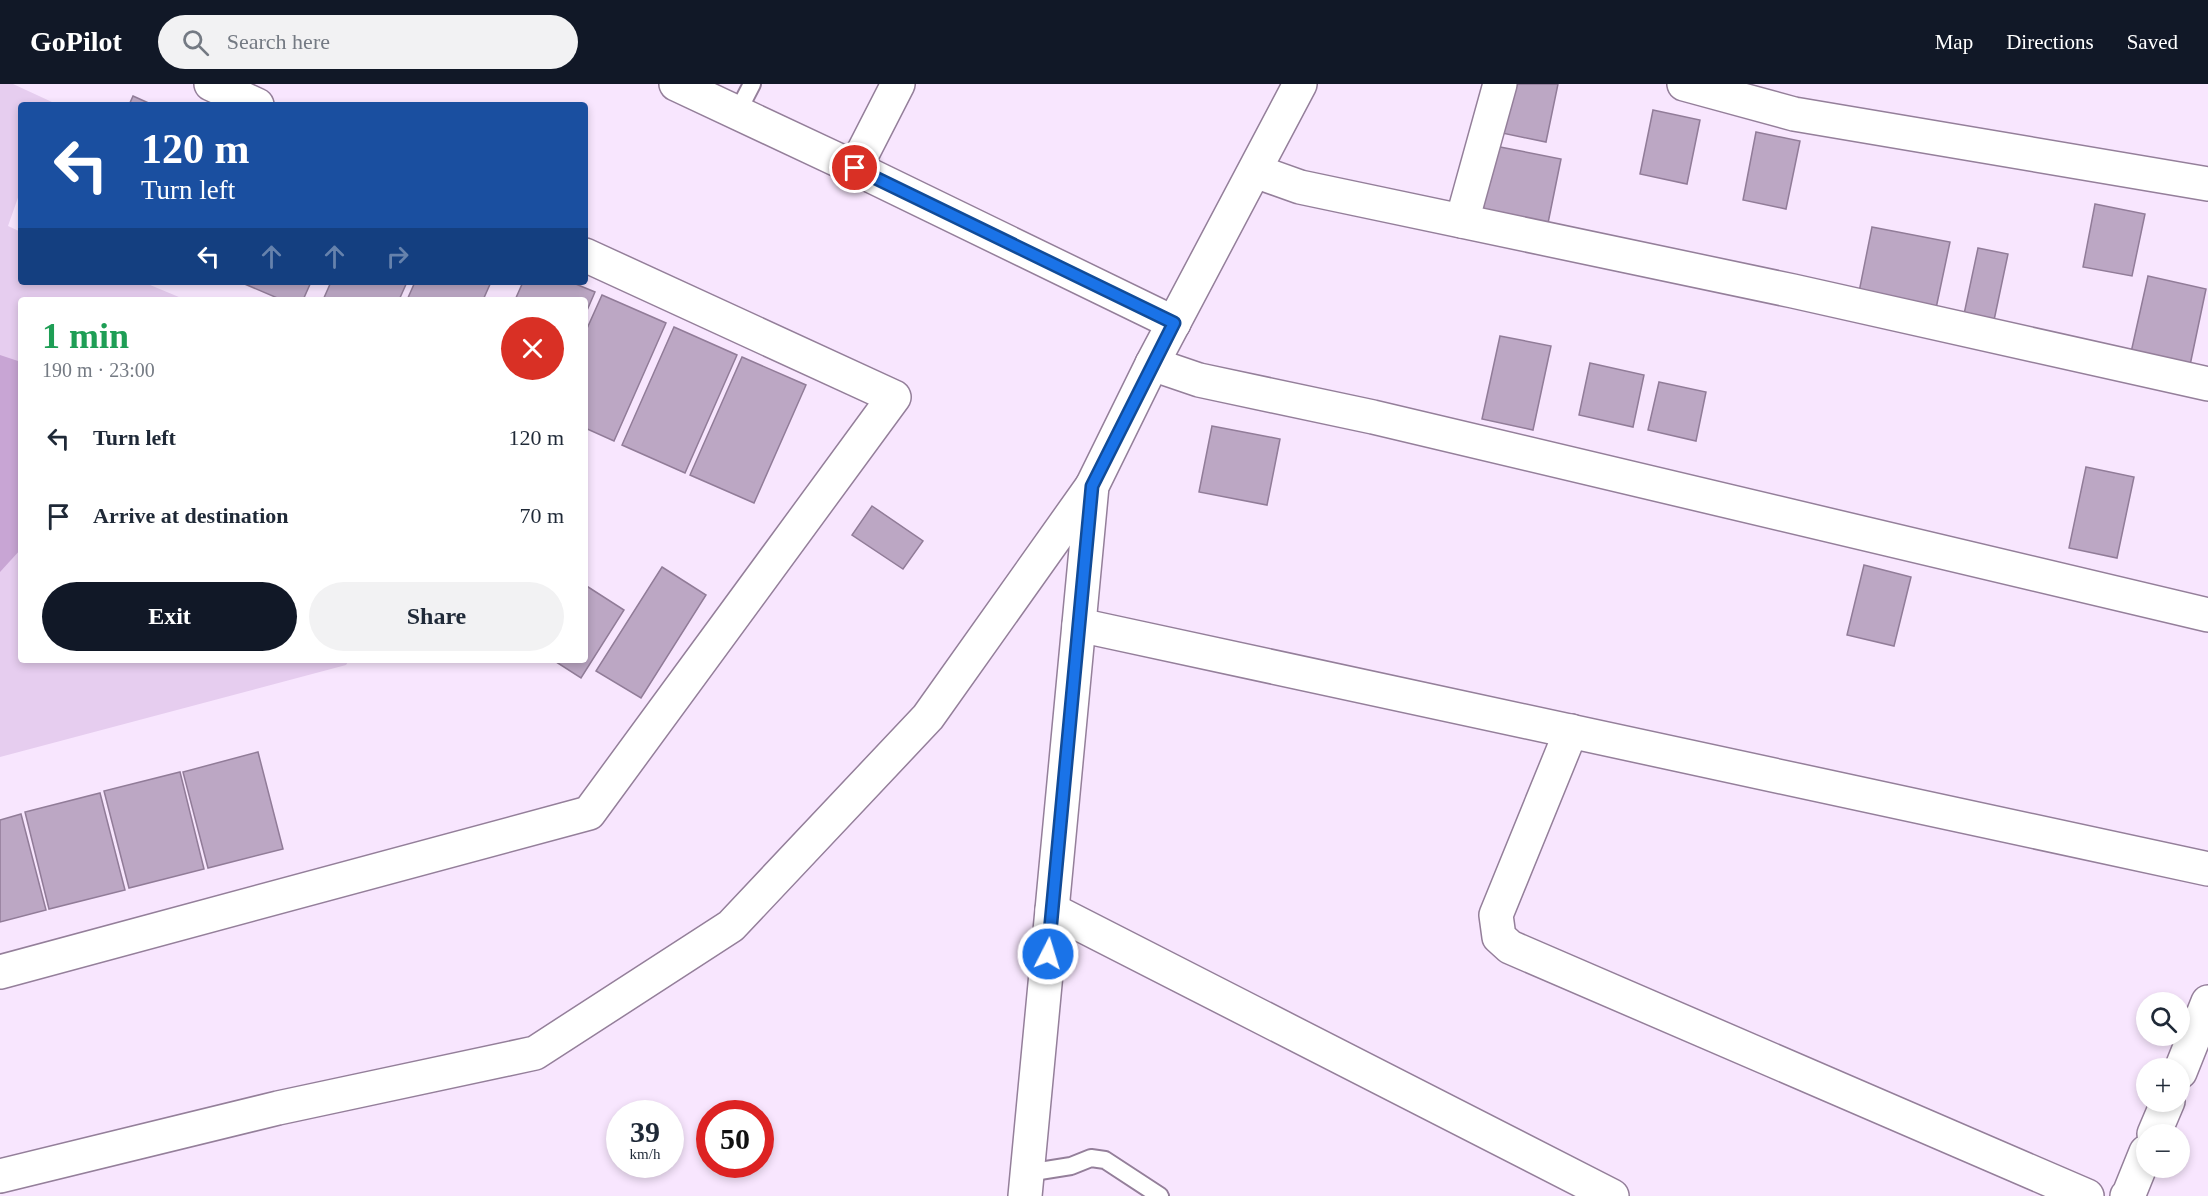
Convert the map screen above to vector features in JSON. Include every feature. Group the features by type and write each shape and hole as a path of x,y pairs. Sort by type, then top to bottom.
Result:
{"street":[{"path":"211,84 250,102"},
{"path":"676,84 1174,323"},
{"path":"855,168 898,84"},
{"path":"0,1176 278,1108 536,1053 731,926 928,717 1092,486 1152,364 1300,84"},
{"path":"1462,221 1500,84"},
{"path":"1684,84 1794,114 2208,184"},
{"path":"1255,171 1300,187 1793,291 2208,384"},
{"path":"0,972 590,813 894,397 588,256"},
{"path":"1152,364 1199,380 1373,417 2208,615"},
{"path":"1026,1185 1092,486"},
{"path":"1079,625 2208,869"},
{"path":"1570,731 1496,915 1499,937 1509,947 2087,1196"},
{"path":"1052,910 1612,1196"},
{"path":"2186,1058 2208,1002"},
{"path":"2127,1196 2136,1177"}],"lane":[{"path":"737,113 752,84"},
{"path":"1026,1185 1090,1158 1105,1160 1160,1196"}],"shaded area":[{"path":"0,84 13,84 52,102 18,102 18,198 8,226 18,231 18,285 150,285 179,297 18,297 18,663 347,663 0,757"},
{"path":"0,355 18,361 18,552 0,572"}],"building":[{"path":"1512,84 1558,84 1546,142 1502,133"},
{"path":"133,96 146,102 130,102"},
{"path":"1653,110 1700,120 1687,184 1640,174"},
{"path":"1756,132 1800,141 1786,209 1743,200"},
{"path":"1495,146 1561,159 1547,228 1482,215"},
{"path":"2095,204 2145,214 2132,276 2083,267"},
{"path":"1872,227 1950,242 1935,313 1858,297"},
{"path":"1978,248 2008,254 1993,325 1963,319"},
{"path":"2148,276 2206,289 2189,370 2130,357"},
{"path":"247,285 310,285 304,297 275,297"},
{"path":"330,285 406,285 400,297 324,297"},
{"path":"414,285 490,285 484,297 408,297"},
{"path":"522,285 578,285 595,292 588,308 588,297 516,297"},
{"path":"602,295 666,323 614,441 588,429 588,326"},
{"path":"674,327 737,355 685,473 622,445"},
{"path":"1500,336 1551,346 1533,430 1482,419"},
{"path":"742,357 806,385 754,503 690,475"},
{"path":"1590,363 1644,375 1633,427 1579,415"},
{"path":"1659,382 1706,392 1696,441 1648,430"},
{"path":"1212,426 1280,439 1267,505 1199,492"},
{"path":"2086,467 2134,477 2117,558 2069,548"},
{"path":"872,506 923,541 903,569 852,535"},
{"path":"1864,565 1911,577 1894,646 1847,635"},
{"path":"662,567 706,595 641,698 596,671"},
{"path":"588,587 624,610 581,678 558,663 588,663"},
{"path":"258,752 283,849 208,868 183,772"},
{"path":"180,772 204,869 129,888 104,791"},
{"path":"100,793 125,890 49,909 25,812"},
{"path":"21,814 46,910 0,922 0,820"}],"route":[{"path":"855,168 1174,323 1092,486 1048,954"}]}
